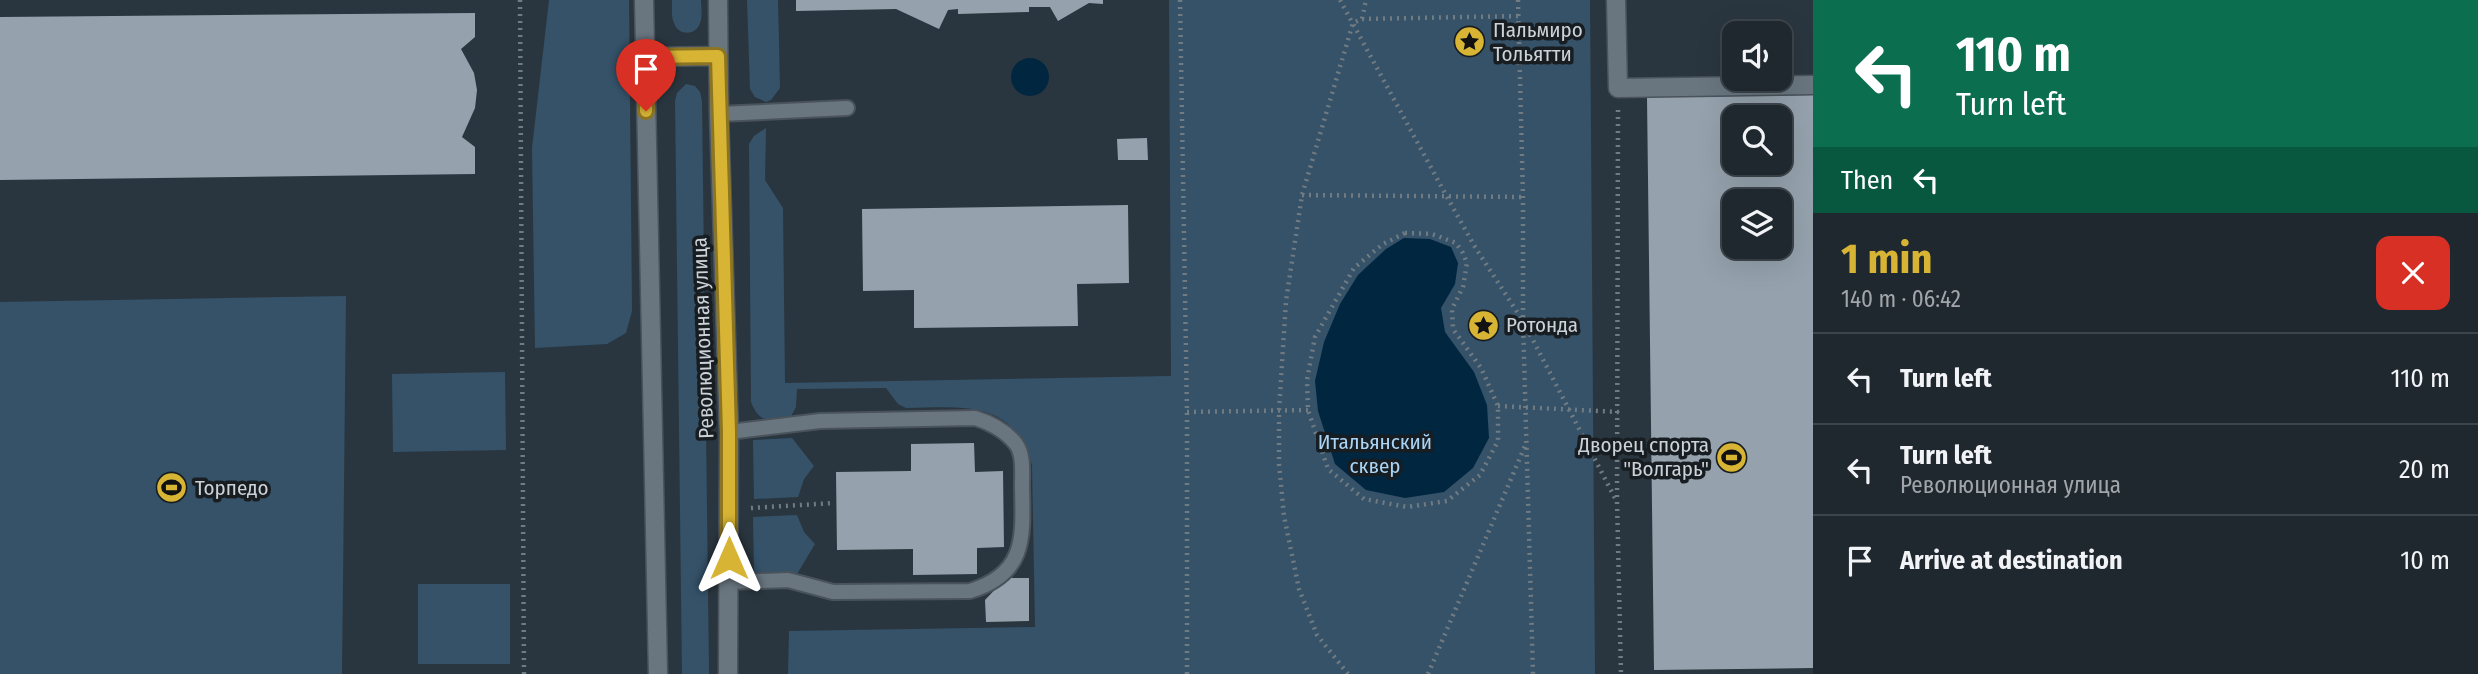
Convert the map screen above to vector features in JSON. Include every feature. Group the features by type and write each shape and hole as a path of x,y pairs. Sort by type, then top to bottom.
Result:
{"main road":[{"path":"644,0 658,674"},
{"name":"Революционная улица","path":"718,0 729,432 728,674"},
{"path":"1616,0 1618,88 1813,85"},
{"path":"645,57 718,56"}],"lane":[{"path":"719,114 847,108"},
{"path":"729,432 820,421 975,418 995,424 1017,445 1021,457 1023,534 1018,553 1006,570 987,586 970,591 833,592 788,580 729,582"}],"path":[{"path":"520,0 524,674"},
{"path":"1180,0 1187,412 1187,674"},
{"path":"1339,0 1475,247 1523,321 1617,501"},
{"path":"1362,19 1366,0"},
{"path":"1518,0 1523,321 1533,674"},
{"path":"1348,674 1317,635 1299,589 1284,516 1279,464 1279,411 1286,300 1302,195 1353,23 1362,19 1518,16"},
{"path":"1618,88 1617,501 1620,674"},
{"path":"1302,195 1523,197"},
{"path":"1405,233 1432,234 1455,243 1467,263 1463,287 1452,309 1453,329 1481,368 1498,406 1498,441 1480,475 1447,500 1406,507 1364,499 1328,469 1308,410 1307,380 1315,337 1354,268 1383,244 1405,233"},
{"path":"1463,253 1475,247"},
{"path":"1498,406 1619,412"},
{"path":"1187,412 1308,410"},
{"path":"1428,674 1526,445"},
{"path":"729,509 834,503"}],"green space":[{"path":"549,0 629,0 632,311 626,333 607,344 535,348 532,148"},
{"path":"672,0 701,0 701,20 695,30 687,33 676,27 672,18"},
{"path":"747,0 778,0 780,88 771,100 766,102 755,97 750,89"},
{"name":"Итальянский сквер","path":"1169,0 1590,0 1595,674 788,674 789,631 1035,627 1032,465 1024,444 1013,428 999,418 966,408 906,408 898,404 886,388 797,389 796,407 790,418 771,420 758,414 751,402 749,144 754,136 766,128 765,180 783,208 785,383 1171,376"},
{"path":"686,84 695,86 702,101 709,674 682,674 675,101 677,93"},
{"name":"Торпедо","path":"346,296 342,674 0,674 0,302"},
{"path":"505,372 506,450 393,452 392,374"},
{"path":"792,438 814,466 804,479 798,497 754,499 753,440"},
{"path":"797,515 804,532 815,544 797,574 754,576 753,517"},
{"path":"418,584 510,584 510,664 418,664"}],"shaded area":[{"path":"1030,58 1043,64 1049,77 1043,90 1030,96 1017,90 1011,77 1017,64"},
{"path":"1404,238 1430,239 1451,247 1458,263 1455,284 1441,308 1445,332 1474,372 1487,405 1489,438 1473,468 1444,492 1405,498 1366,490 1335,464 1318,411 1315,381 1324,342 1340,304 1358,275 1386,249"}],"building":[{"path":"796,0 1103,0 1103,4 1089,3 1058,21 1050,7 1029,7 1029,12 958,14 958,9 948,10 939,29 896,9 796,11"},
{"path":"475,13 475,37 461,49 474,73 477,90 475,108 462,137 475,147 475,174 0,180 0,17"},
{"name":"Дворец спорта \"Волгарь\"","path":"1813,95 1813,668 1654,670 1647,97"},
{"path":"1147,138 1148,160 1118,160 1117,139"},
{"path":"1128,205 1129,283 1077,284 1078,326 914,328 914,290 863,291 862,209"},
{"path":"974,443 975,472 1003,471 1004,547 977,548 977,574 913,575 913,549 837,550 836,472 911,471 911,444"},
{"path":"1006,578 1029,578 1029,621 986,622 985,600"}],"place":[{"name":"Пальмиро Тольятти","path":"1470,42"},
{"name":"Ротонда","path":"1483,325"},
{"name":"Дворец спорта \"Волгарь\"","path":"1732,457"},
{"name":"Торпедо","path":"172,488"}],"route":[{"path":"646,111 645,57 718,56 729,432 729,558"}]}
